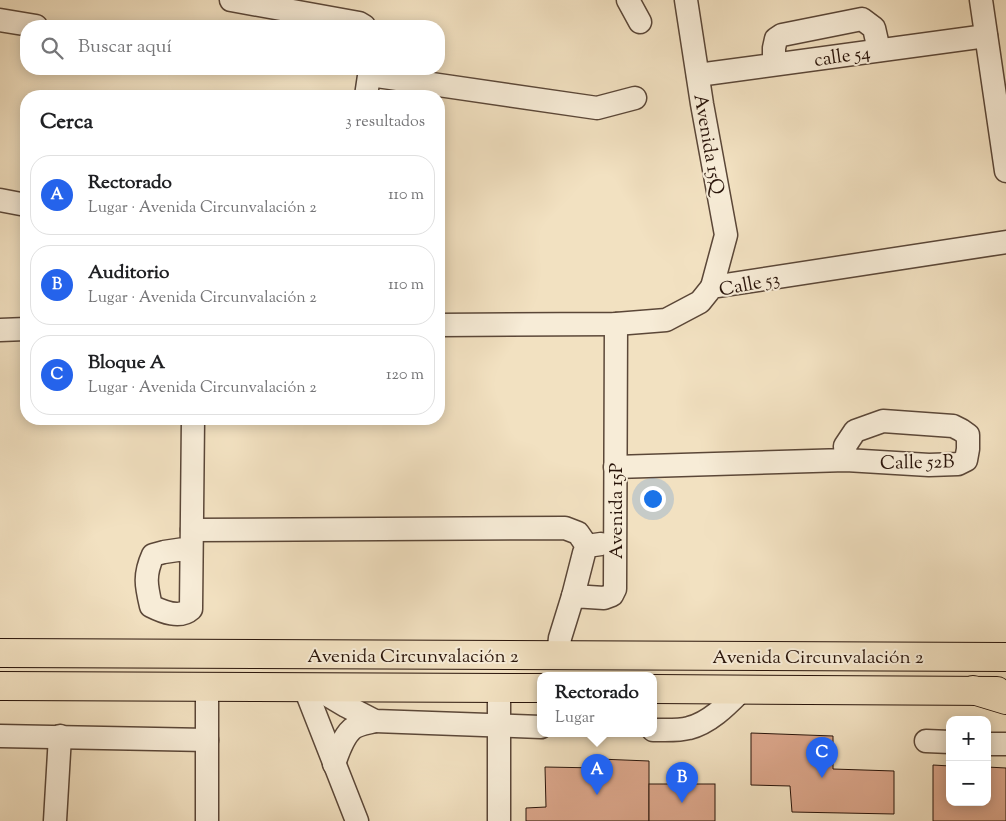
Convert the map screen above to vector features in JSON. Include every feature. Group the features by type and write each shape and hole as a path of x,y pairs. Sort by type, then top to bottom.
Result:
{"main road":[{"path":"973,657 1006,645"},
{"name":"Avenida Circunvalación 2","path":"0,653 1006,657"},
{"name":"Avenida Circunvalación 2","path":"0,686 537,688"},
{"name":"Avenida Circunvalación 2","path":"657,689 1006,691"},
{"path":"973,690 1006,700"}],"street":[{"path":"231,0 347,20"},
{"path":"628,0 640,22"},
{"name":"Avenida 15Q","path":"686,0 702,104 726,235 712,287"},
{"path":"981,0 1006,171"},
{"path":"774,64 776,39 782,34 862,19 874,28 879,50"},
{"path":"0,20 20,23"},
{"name":"calle 54","path":"698,75 986,36"},
{"path":"369,80 597,108 635,98"},
{"path":"0,200 20,204"},
{"name":"Calle 53","path":"445,325 616,324 666,320 700,302 712,287 1006,242"},
{"name":"Avenida 15P","path":"572,596 604,598 612,595 615,589 616,324"},
{"path":"0,330 20,329"},
{"name":"Calle 52B","path":"615,466 846,460 929,465 958,464 966,460 968,435 953,426 884,421 855,431 845,446 846,460"},
{"path":"193,425 191,539 565,528 578,533 587,546"},
{"path":"587,546 615,543"},
{"path":"558,655 560,638 587,546"},
{"path":"207,687 207,821"},
{"path":"309,687 375,721"},
{"path":"309,687 334,764 357,821"},
{"path":"499,688 499,821"},
{"path":"657,730 689,728 706,721 743,689"},
{"path":"334,764 343,741 353,728 375,721 537,727"},
{"path":"0,736 207,740"},
{"path":"55,821 60,736"},
{"path":"926,741 946,742"},
{"path":"991,744 1006,744"}],"building":[{"path":"751,733 833,736 833,769 894,771 894,814 792,812 790,786 751,785"},
{"path":"599,759 649,761 649,821 526,821 526,808 546,807 545,767 599,768"},
{"path":"933,765 946,766 946,806 991,806 991,767 1006,768 1006,821 933,821"},
{"path":"649,784 715,784 715,821 649,821"}],"place":[{"name":"Bloque A","path":"822,778"},
{"name":"Rectorado","path":"597,795"},
{"name":"Auditorio","path":"682,803"}]}
